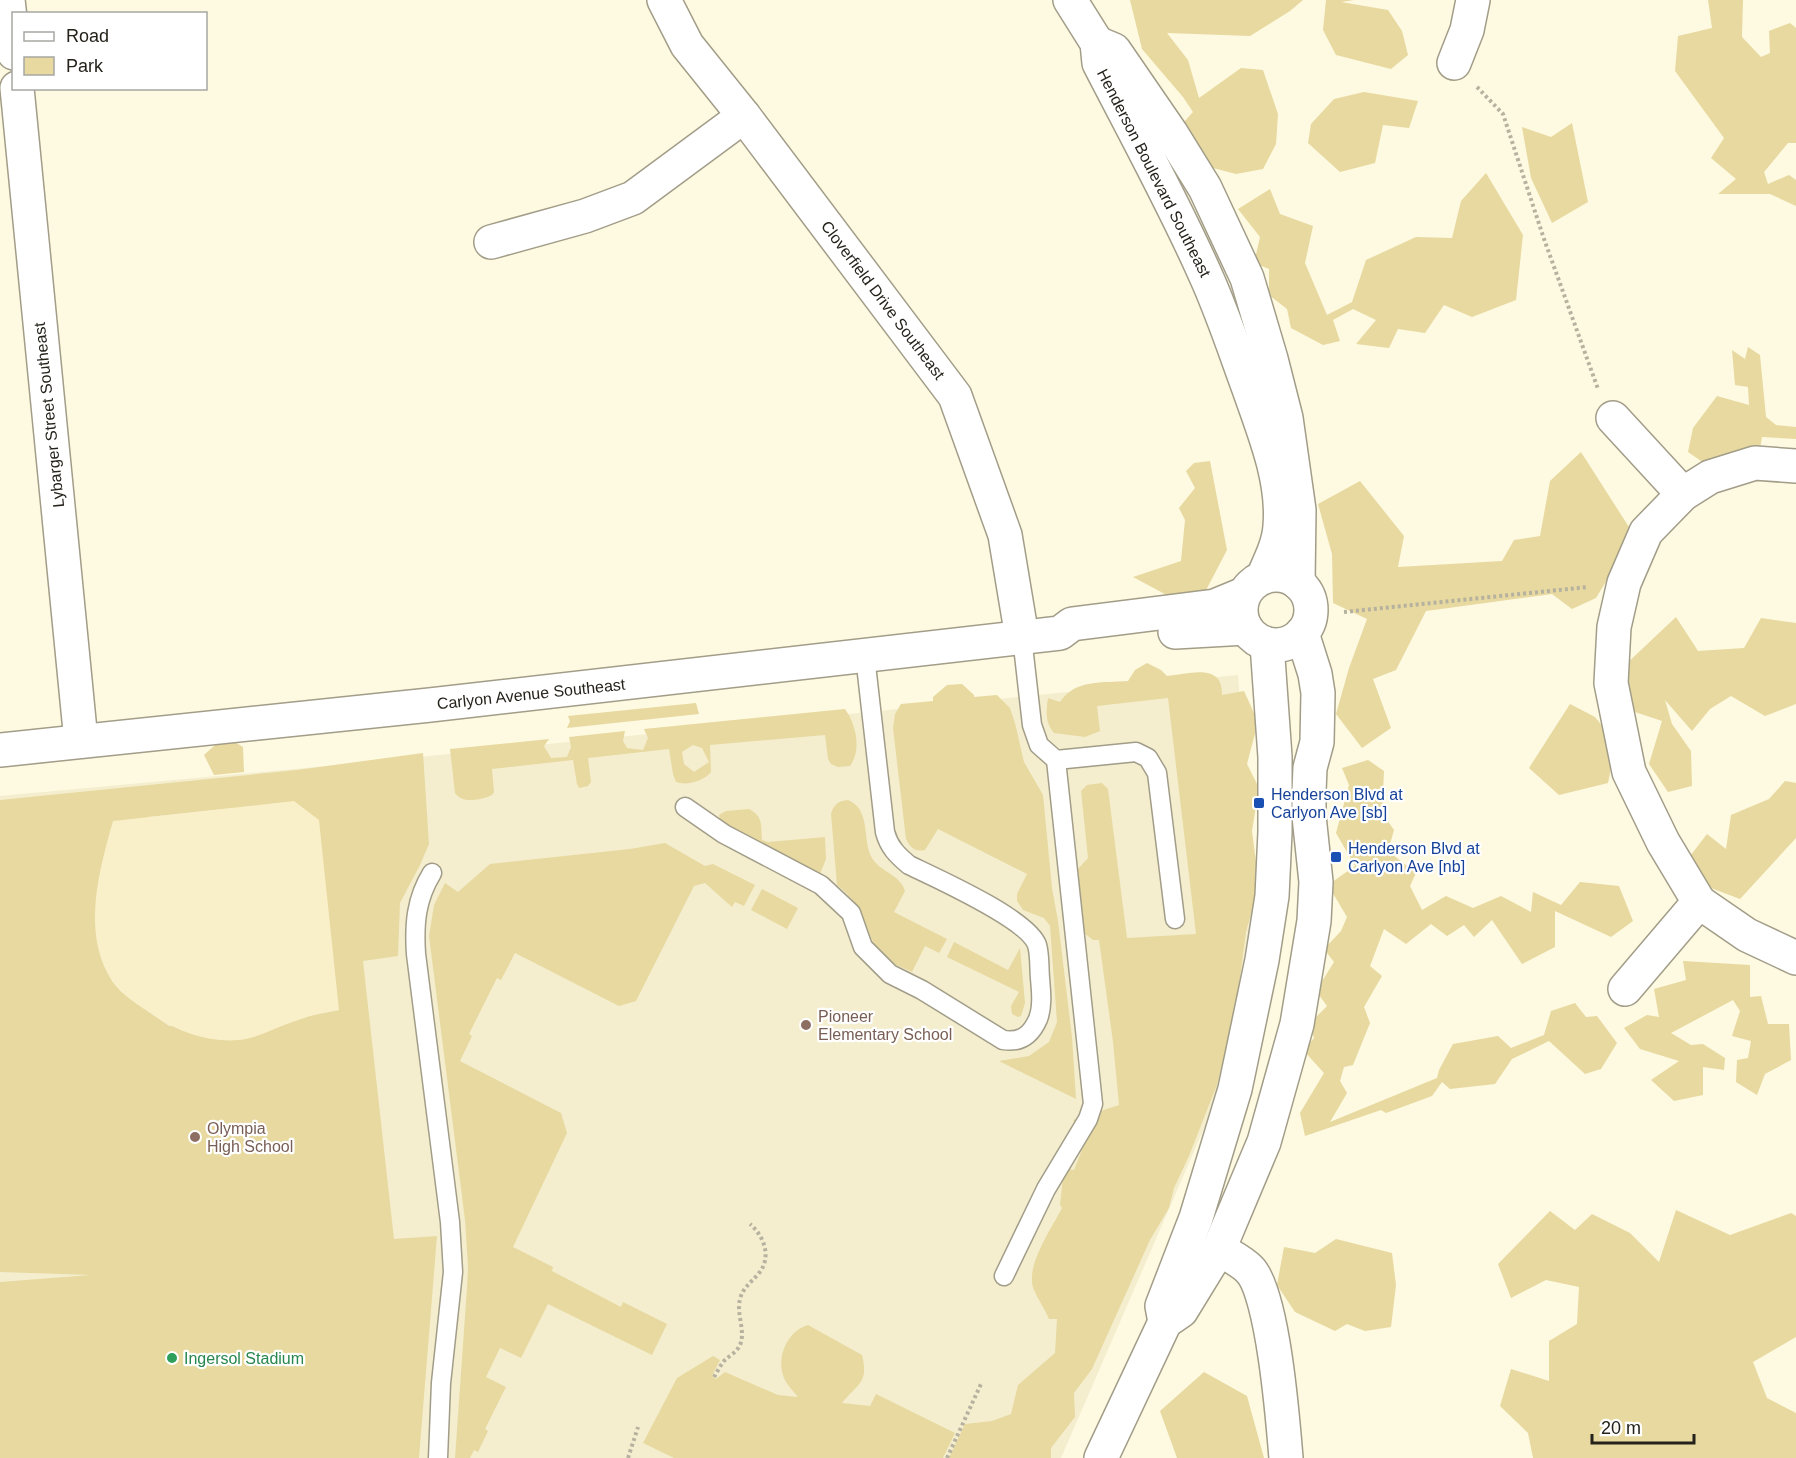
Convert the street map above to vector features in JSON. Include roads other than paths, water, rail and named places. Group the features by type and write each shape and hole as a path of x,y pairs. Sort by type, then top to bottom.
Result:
{"street":[{"path":"8,0 12,35"},
{"name":"Cloverfield Drive Southeast","path":"664,0 687,45 744,116 956,396 1005,535 1022,637"},
{"name":"Henderson Boulevard Southeast","path":"1070,0 1097,43 1099,63 1181,220 1207,277 1274,467 1280,500 1280,527 1273,555 1254,585"},
{"path":"1454,63 1467,30 1473,0"},
{"name":"Henderson Boulevard Southeast","path":"1097,43 1114,50 1171,133 1205,188 1247,278 1286,418 1299,510 1298,583"},
{"name":"Lybarger Street Southeast","path":"17,90 81,741"},
{"path":"491,242 585,216 633,198 744,116"},
{"path":"1613,418 1683,494"},
{"path":"1796,466 1755,463 1710,477 1683,494 1646,532 1624,583 1612,637 1611,683 1629,772 1663,842 1699,902 1747,935 1796,958"},
{"path":"1165,1322 1162,1306 1196,1218 1235,1089 1256,992 1272,897 1275,768 1256,636 1241,617 1241,604 1254,585 1277,575 1288,577 1298,583 1306,591 1310,604 1310,619 1302,633 1295,640 1282,645 1256,636"},
{"name":"Carlyon Avenue Southeast","path":"1060,633 1072,624 1215,606 1254,585"},
{"name":"Carlyon Avenue Southeast","path":"0,750 453,702 1060,633 1076,639 1218,628 1256,636"},
{"path":"1101,1458 1165,1322 1181,1311 1219,1249 1264,1142 1297,1024 1314,921 1316,882 1309,816 1309,791 1310,768 1317,742 1318,693 1315,674 1302,633"},
{"path":"1625,988 1699,902"},
{"path":"1219,1249 1250,1270 1263,1294 1282,1403 1286,1458"}],"lane":[{"path":"1004,1276 1046,1189 1088,1119 1093,1104 1056,760 1039,745 1032,725 1022,637"},
{"path":"685,807 724,834 821,885 851,913 863,947 890,974 922,990 1003,1040 1013,1041 1024,1038 1033,1030 1040,1015 1042,998 1036,945 1030,934 994,909 909,865 897,856 889,844 885,832 865,656"},
{"path":"1056,760 1136,752 1148,758 1157,773 1175,919"},
{"path":"432,873 418,903 414,926 450,1222 453,1272 441,1383 438,1458"}],"place":[{"name":"Henderson Blvd at Carlyon Ave [sb]","path":"1259,803"},
{"name":"Henderson Blvd at Carlyon Ave [nb]","path":"1336,857"},
{"name":"Pioneer Elementary School","path":"806,1025"},
{"name":"Olympia High School","path":"195,1137"},
{"name":"Ingersol Stadium","path":"172,1358"}]}
